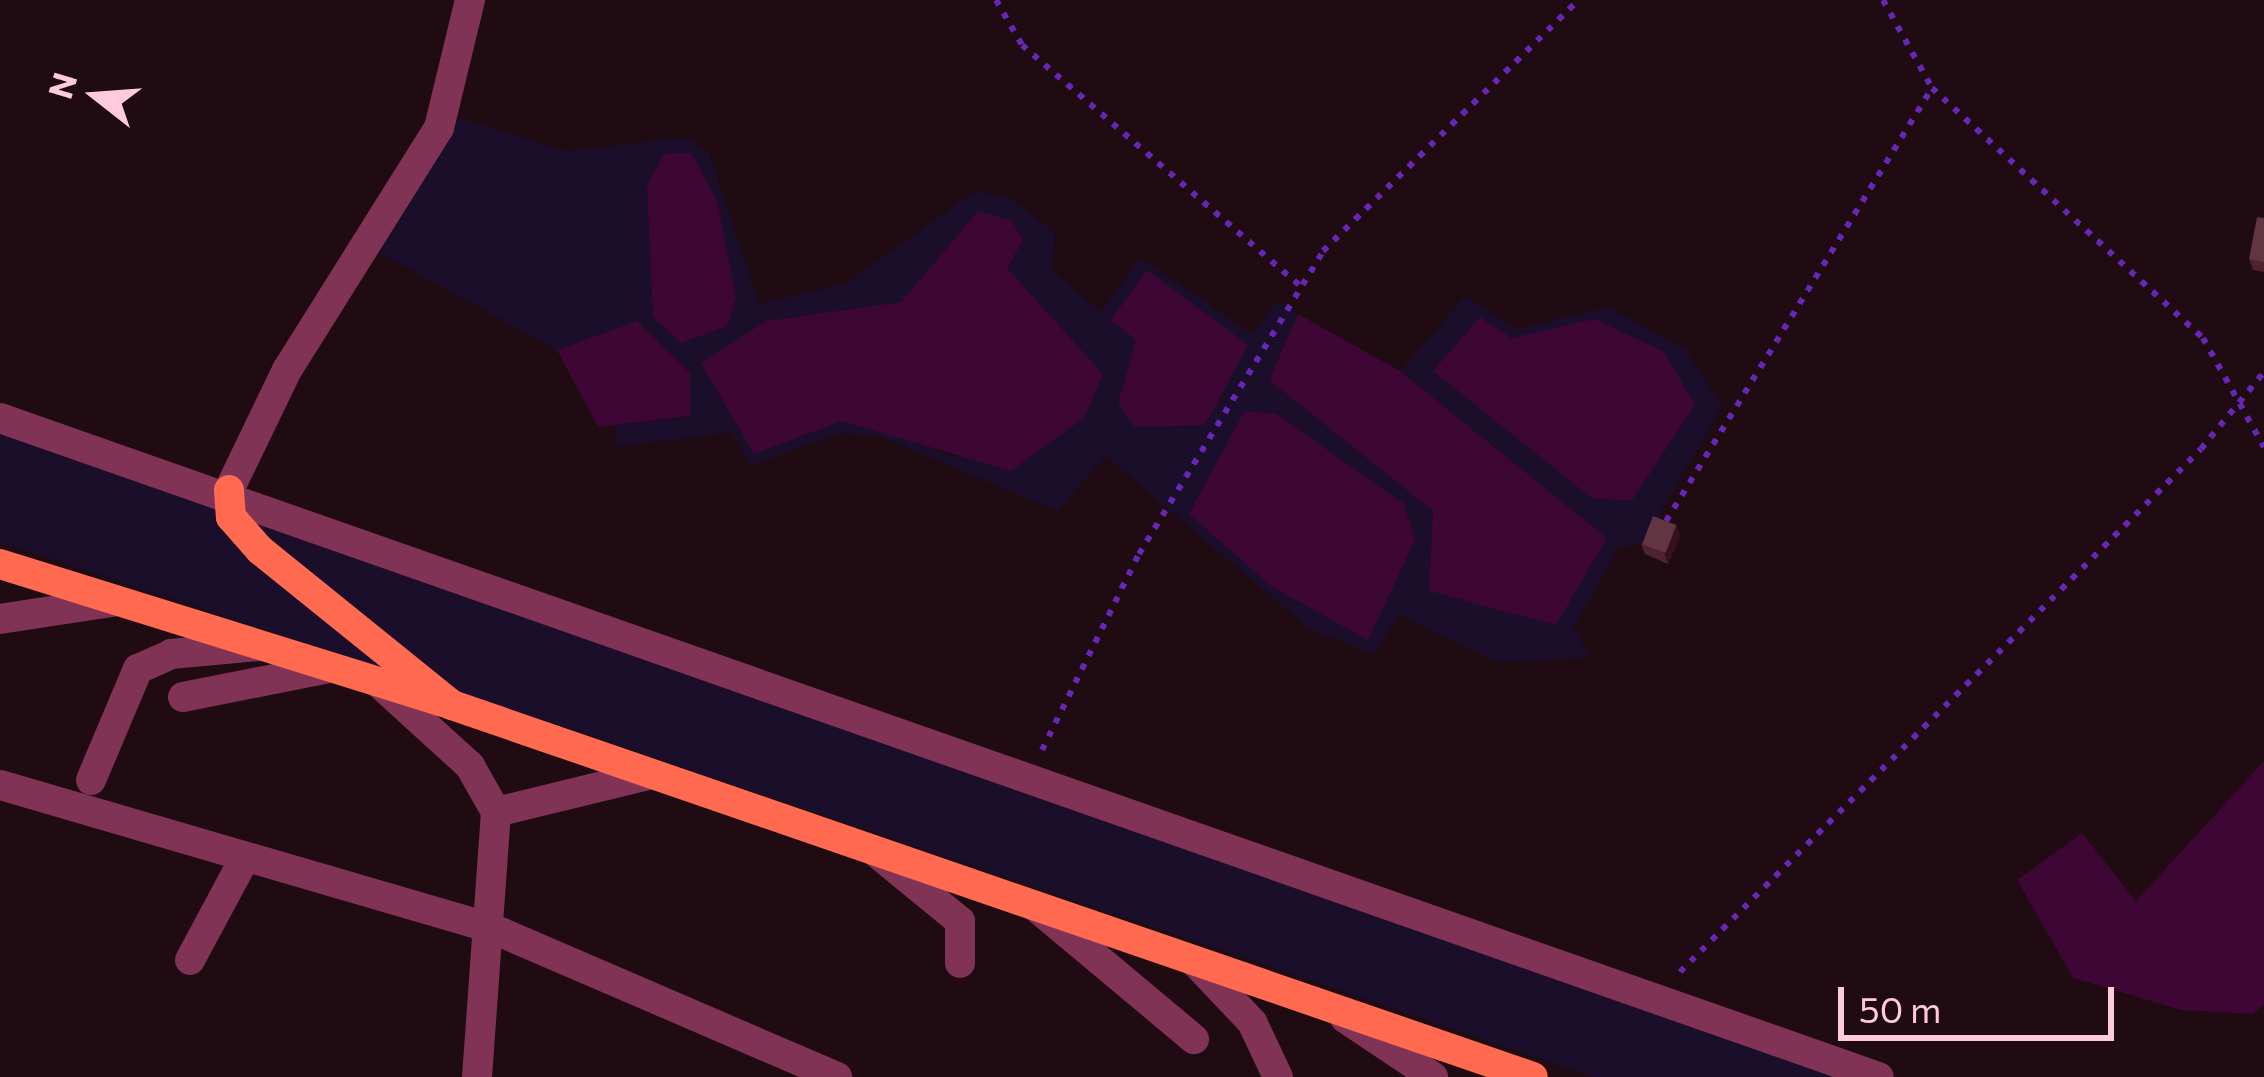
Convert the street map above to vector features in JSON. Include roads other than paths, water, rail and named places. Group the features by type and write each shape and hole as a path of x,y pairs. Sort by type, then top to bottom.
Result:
{"main road":[{"path":"230,490 231,518 260,550 452,705"},
{"path":"0,564 452,705 1519,1074"}],"street":[{"path":"230,490 286,370 439,128 470,0"},
{"path":"0,418 230,490 1879,1077"},
{"path":"0,619 117,601"},
{"path":"91,780 138,669 171,654 259,646"},
{"path":"183,698 329,668"},
{"path":"380,684 470,766 496,812 477,1077"},
{"path":"496,812 648,775"},
{"path":"0,785 243,861 491,928 837,1077"},
{"path":"878,854 960,921 960,963"},
{"path":"190,960 243,861"},
{"path":"1036,907 1195,1039"},
{"path":"1195,962 1252,1022 1278,1077"},
{"path":"1330,1008 1433,1077"}]}
